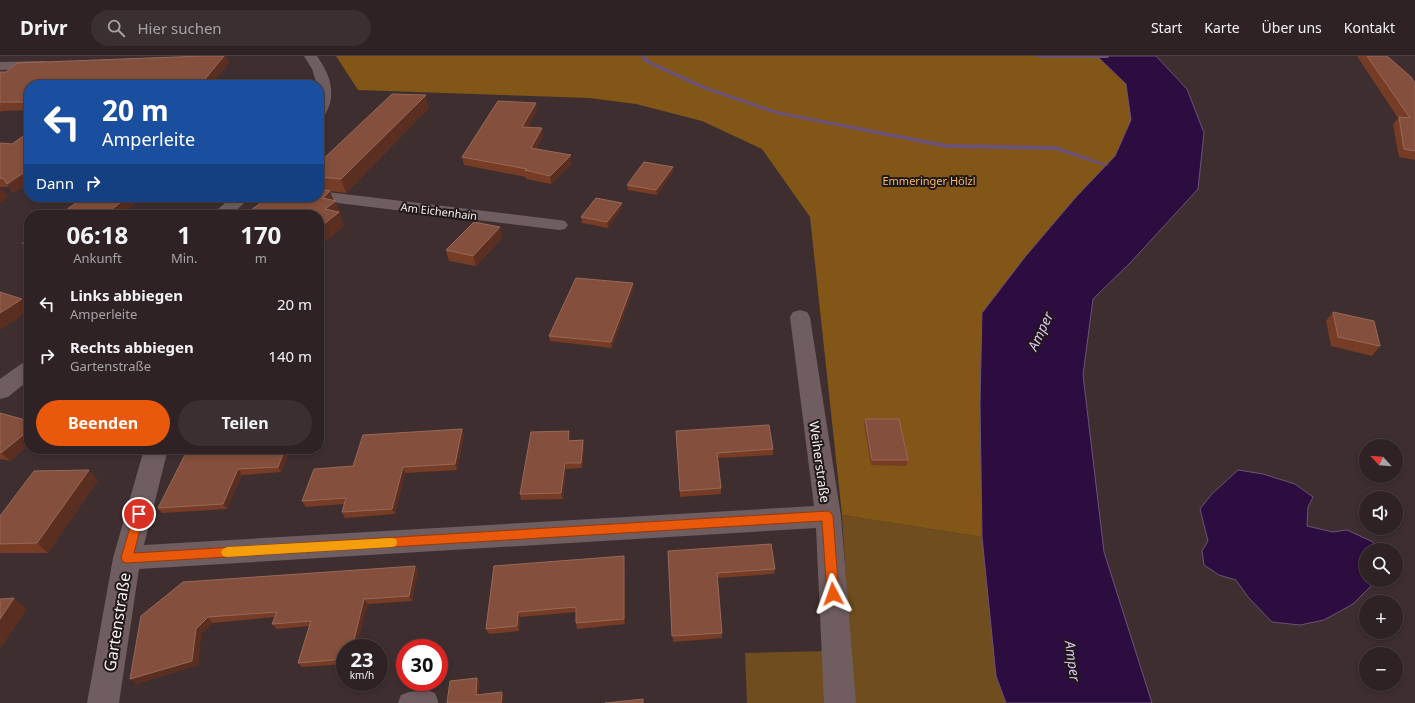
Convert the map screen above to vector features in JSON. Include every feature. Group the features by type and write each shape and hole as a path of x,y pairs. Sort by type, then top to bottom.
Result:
{"street":[{"path":"310,56 316,62 322,80"},
{"path":"0,66 59,64"},
{"path":"0,79 21,66"},
{"name":"Am Eichenhain","path":"324,197 559,225"},
{"path":"226,210 237,202"},
{"name":"Weiherstraße","path":"800,317 828,516 840,703"},
{"name":"Gartenstraße","path":"103,703 127,558 155,454"},
{"path":"127,558 828,516"}],"shaded area":[{"path":"842,515 982,537 996,676 1006,703 853,703"},
{"path":"828,651 828,703 747,703 745,653"}],"green space":[{"name":"Emmeringer Hölzl","path":"336,56 1097,56 1126,84 1131,120 1115,157 1076,197 1025,257 982,313 980,403 982,537 842,515 810,217 762,149 702,121 636,104 589,98 358,90"}],"water":[{"name":"Amper","path":"1097,56 1156,56 1187,89 1204,133 1198,189 1131,262 1093,299 1083,375 1104,552 1152,703 1006,703 996,676 982,537 980,403 982,313 1025,257 1076,197 1115,156 1131,120 1126,84"},
{"path":"1238,470 1263,474 1295,484 1313,497 1308,507 1307,526 1333,532 1347,530 1373,542 1359,543 1359,587 1370,587 1362,595 1359,595 1359,598 1353,604 1324,620 1300,625 1272,622 1248,597 1236,580 1219,575 1204,565 1202,551 1208,541 1200,509 1211,495"}],"building":[{"path":"224,56 204,80 24,80 24,102 0,102 0,72 6,72 17,63"},
{"path":"1367,56 1387,56 1411,77 1415,83 1415,151 1404,149 1399,117 1410,118"},
{"path":"392,94 426,95 341,179 324,177 324,158"},
{"path":"498,101 536,103 522,127 542,128 531,148 571,155 550,176 525,170 527,169 462,157"},
{"path":"24,136 24,172 7,184 4,179 0,178 0,143 12,144"},
{"path":"644,162 673,167 656,190 627,185"},
{"path":"324,190 330,191 324,197"},
{"path":"324,198 336,201 325,209 339,212 324,224 324,210 251,210 262,202 324,202"},
{"path":"596,198 622,203 607,222 581,217"},
{"path":"77,202 121,202 111,210 66,210"},
{"path":"474,222 500,227 473,256 446,250"},
{"path":"576,278 633,283 611,342 549,336"},
{"path":"0,292 22,299 0,313"},
{"path":"1333,312 1374,321 1380,346 1338,337"},
{"path":"0,413 24,420 24,434 1,453"},
{"path":"865,419 899,419 908,460 872,460"},
{"path":"769,425 773,449 717,453 721,488 680,491 676,431"},
{"path":"462,429 455,464 403,467 392,509 342,512 346,498 302,501 314,469 353,466 363,435"},
{"path":"569,431 568,441 583,440 581,463 565,463 561,493 520,494 531,432"},
{"path":"185,454 283,454 278,467 238,469 223,504 158,508"},
{"path":"89,470 37,543 0,544 0,516 34,471"},
{"path":"771,544 775,569 717,573 722,633 672,636 668,551"},
{"path":"624,556 624,619 576,623 576,607 518,612 517,626 486,629 494,566"},
{"path":"415,566 409,596 364,599 354,639 336,639 336,660 298,663 311,621 272,624 277,612 208,617 196,629 192,661 130,679 141,616 183,582"},
{"path":"14,598 0,619 0,599"},
{"path":"477,678 476,695 502,692 501,703 447,703 450,681"},
{"path":"643,699 643,703 605,703"}],"waterway":[{"path":"642,56 648,62 705,88 776,112 946,146 1056,148 1106,165"},
{"path":"1033,56 1107,57"}],"slow traffic":[{"path":"227,552 392,542"}],"route":[{"path":"139,514 127,558 828,516 833,594"}]}
